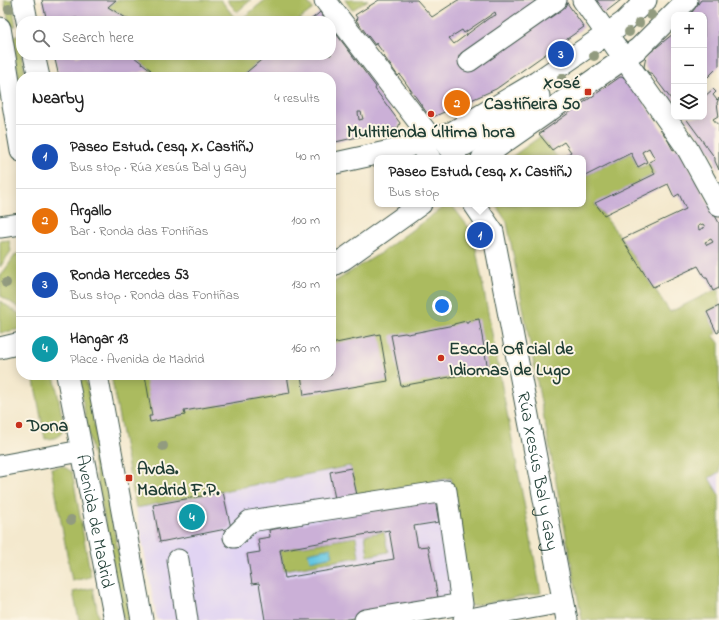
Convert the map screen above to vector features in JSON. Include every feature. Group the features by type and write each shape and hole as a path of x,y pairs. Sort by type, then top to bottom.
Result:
{"street":[{"path":"23,0 26,16"},
{"path":"325,0 430,144 460,151 614,45 624,22 646,0"},
{"path":"469,61 556,0"},
{"path":"583,0 687,148 719,206"},
{"path":"486,155 614,45 659,9 666,0"},
{"path":"336,163 404,148 430,144 537,82 614,45 639,48 687,0"},
{"path":"0,28 16,122"},
{"path":"35,60 38,72"},
{"path":"336,263 416,207"},
{"name":"Rúa Xesús Bal y Gay","path":"464,620 565,611 493,232 476,207"},
{"path":"0,227 16,225"},
{"path":"0,348 16,344"},
{"name":"Avenida de Madrid","path":"68,380 115,620"},
{"name":"Avenida de Madrid","path":"98,380 142,620"},
{"path":"0,466 81,451"},
{"path":"234,537 250,521 446,491 462,604 366,620"},
{"path":"178,560 187,620"}],"shaded area":[{"path":"351,466 357,496 451,478 470,606 392,620 157,620 136,508"},
{"path":"719,472 719,495 709,477"}],"green space":[{"path":"4,0 12,0 16,26 10,27"},
{"path":"116,0 221,0 233,16 123,16 108,7"},
{"path":"227,0 251,0 237,12"},
{"path":"265,0 306,0 313,9 304,16 245,16"},
{"path":"345,0 368,0 352,10"},
{"path":"16,35 16,60 23,60 25,72 18,72 11,36"},
{"path":"138,60 261,60 247,72 153,72"},
{"path":"541,136 556,155 514,155"},
{"path":"631,153 639,168 650,164 655,174 595,204 622,239 670,312 719,288 719,306 707,312 717,333 713,335 719,343 719,472 709,478 719,495 719,620 582,620 507,222 497,207 586,207 586,176"},
{"path":"443,207 453,207 473,233 541,593 470,606 451,478 357,496 350,466 136,508 112,380 336,380 336,281 379,254"},
{"path":"9,240 11,251 0,267 0,241"},
{"path":"16,254 16,306 1,296 0,277"},
{"path":"0,301 16,312 16,330 0,333"},
{"path":"34,380 55,380 64,426 62,433 58,437 45,439"},
{"path":"86,380 131,620 123,620 79,381"},
{"path":"63,466 72,472 91,577 72,581 51,468"},
{"path":"384,532 388,552 368,556 365,535"},
{"path":"356,537 359,557 284,570 280,550"},
{"path":"93,588 99,620 79,620 73,592"}],"water":[{"path":"331,548 333,556 310,561 308,553"}],"building":[{"path":"42,0 116,0 108,7 123,16 46,16"},
{"path":"379,0 417,0 432,17 458,0 565,0 584,27 496,89 433,117 429,116 400,74 398,76 376,43 375,45 356,20 358,19 355,15","holes":["495,12 496,15 489,18 454,44 449,38 462,30 464,33"]},
{"path":"593,0 621,0 603,14"},
{"path":"701,0 719,0 719,66 708,77 707,12 692,12"},
{"path":"320,12 323,16 315,16"},
{"path":"336,34 376,87 375,89 400,123 398,128 336,142 336,72 247,72 261,60 336,60","holes":["358,112 361,112 363,119 359,120"]},
{"path":"671,35 671,99 651,73 649,73 644,67 646,56"},
{"path":"55,60 138,60 151,70 142,72 58,72"},
{"path":"620,77 627,78 665,135 673,150 678,147 719,223 719,288 713,291 707,278 705,278 698,266 653,287 622,239 686,209 679,194 674,197 668,184 604,215 595,203 655,174 649,162 655,159 649,148 642,152 647,162 638,167 631,153 586,176 586,155 566,155 571,152 564,142 552,150 539,134","holes":["703,224 705,227 699,230 698,226","711,239 713,242 707,245 705,242"]},
{"path":"713,89 716,92 713,95 717,100 719,98 717,103 719,117 718,116 713,119 718,125 719,124 719,170 715,158 687,120 707,120 707,94"},
{"path":"719,306 719,332 717,333 707,312"},
{"name":"Escola Oficial de Idiomas de Lugo","path":"479,319 488,370 401,386 391,335 408,334 454,325 466,321 466,323 468,323 468,321"},
{"path":"380,334 388,381 304,395 302,380 336,380 336,343"},
{"path":"146,380 288,380 290,393 184,411 185,415 150,422 149,416 152,416"},
{"path":"351,468 357,495 335,499 330,472"},
{"path":"223,492 231,528 160,542 153,505"},
{"path":"435,500 439,522 414,526 418,547 428,546 439,603 343,620 265,620 259,583 252,584 247,554 260,552 258,539 270,537 269,530","holes":["389,530 394,559 285,578 280,550"]}],"place":[{"name":"Ronda Mercedes 53","path":"561,54"},
{"name":"Xosé Castiñeira 50","path":"588,92"},
{"name":"Argallo","path":"457,103"},
{"name":"Multitienda última hora","path":"431,114"},
{"name":"Paseo Estud. (esq. X. Castiñ.)","path":"480,235"},
{"name":"Escola Oficial de Idiomas de Lugo","path":"441,358"},
{"name":"Dona","path":"19,425"},
{"name":"Avda. Madrid F.P.","path":"129,478"},
{"name":"Hangar 13","path":"192,517"}]}
